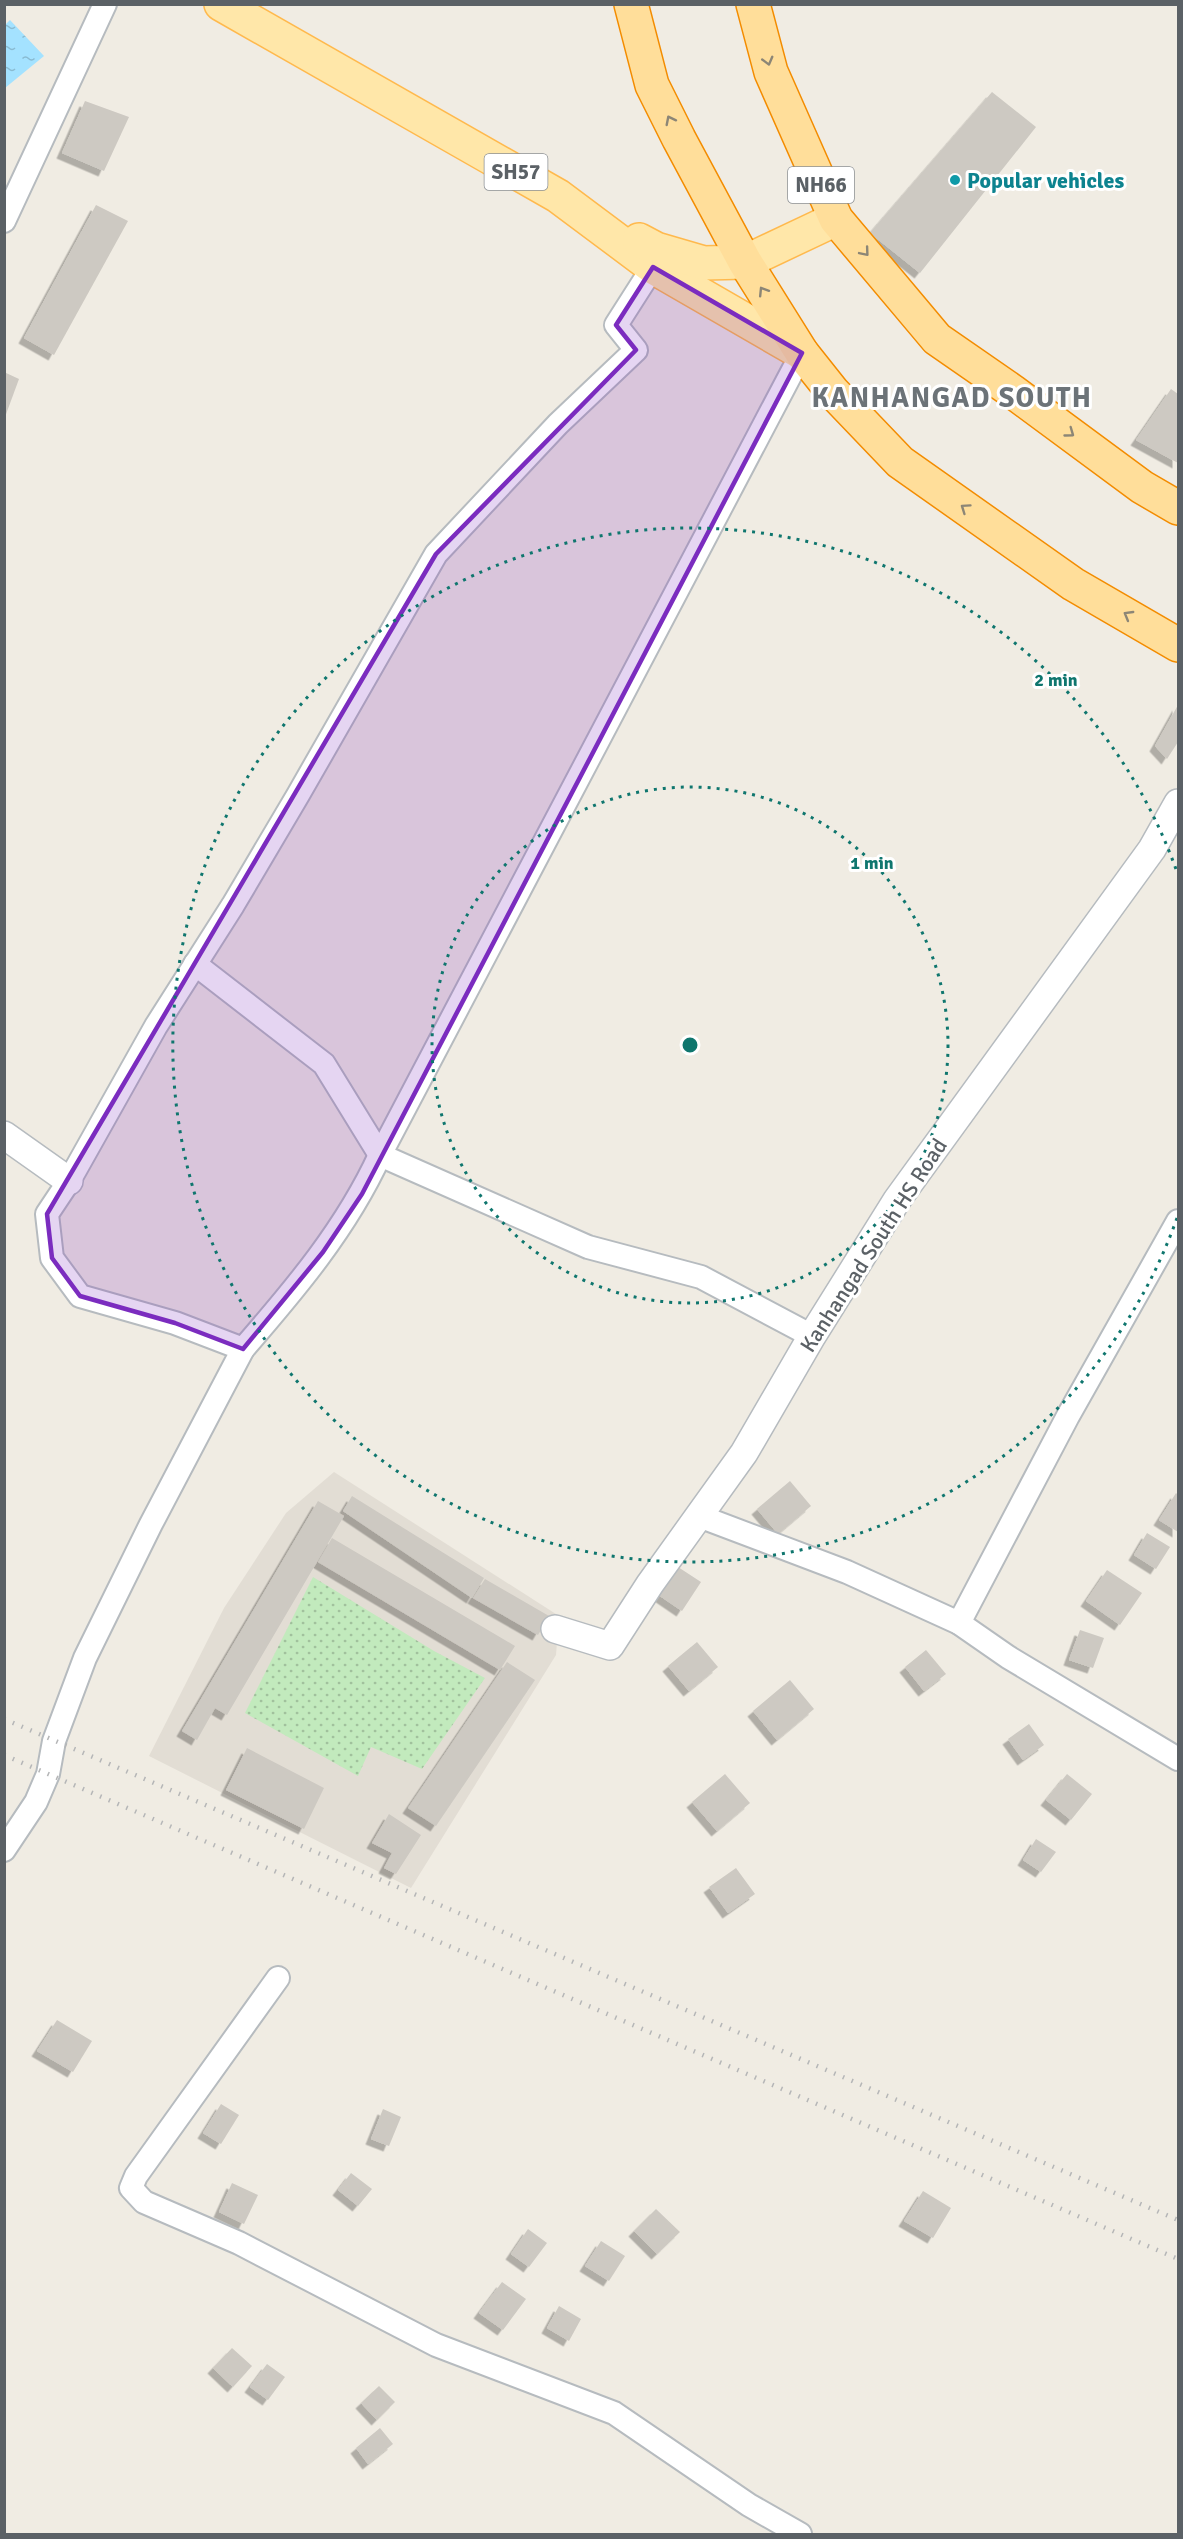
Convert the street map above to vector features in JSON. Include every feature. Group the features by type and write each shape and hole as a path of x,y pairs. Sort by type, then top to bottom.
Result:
{"highway":[{"path":"631,4 652,85 745,262 802,353 833,392 900,462 1073,584 1179,645"},
{"name":"NH66","path":"753,4 771,72 836,219 937,339 1142,487 1179,508"}],"main road":[{"name":"SH57","path":"221,4 558,196 656,249 704,263 745,262 836,219"},
{"name":"SH57","path":"558,196 653,267 802,353"}],"street":[{"path":"4,221 105,4"},
{"path":"243,1349 175,1323 80,1296 52,1258 47,1214 69,1180 156,1026 292,805 436,554 558,424 636,350 616,325 653,267"},
{"path":"4,1851 36,1802 48,1774 54,1741 85,1659 243,1349 323,1252 362,1194 380,1155 802,353"},
{"name":"Kanhangad South HS Road","path":"555,1629 610,1646 650,1584 744,1453 812,1336 897,1200 1152,849 1179,803"},
{"path":"195,964 324,1064 380,1155 588,1247 700,1277 812,1336"},
{"path":"4,1135 69,1180"},
{"path":"959,1623 1068,1416 1179,1221"},
{"path":"699,1516 848,1572 959,1623 1008,1657 1179,1758"},
{"path":"278,1978 136,2175 132,2188 144,2202 238,2243 436,2345 614,2413 749,2505 800,2535"}],"highlighted area":[{"path":"653,267 802,353 362,1194 323,1252 243,1349 175,1323 80,1296 52,1258 47,1214 436,554 636,350 616,325"}],"shaded area":[{"path":"334,1472 559,1616 556,1655 411,1888 149,1756 224,1608 286,1513"}],"green space":[{"path":"313,1577 434,1651 485,1678 422,1769 371,1747 358,1776 245,1713"}],"water":[{"path":"10,20 44,56 5,88 5,25"}],"building":[{"name":"Popular vehicles","path":"992,92 1036,127 920,273 870,233"},
{"path":"85,101 129,117 104,171 62,153"},
{"path":"96,205 128,221 54,355 24,338"},
{"path":"4,372 19,379 5,417 4,417"},
{"path":"1171,389 1178,394 1178,463 1136,440"},
{"path":"1178,705 1178,742 1167,759 1155,746"},
{"path":"790,1481 811,1506 778,1534 757,1509"},
{"path":"1176,1493 1178,1495 1178,1532 1159,1520"},
{"path":"352,1496 484,1578 472,1598 343,1511"},
{"path":"318,1501 344,1516 227,1715 215,1708 197,1740 182,1731"},
{"path":"1147,1533 1170,1547 1156,1569 1134,1555"},
{"path":"332,1538 515,1646 500,1670 318,1562"},
{"path":"678,1567 701,1582 682,1611 660,1596"},
{"path":"1107,1570 1142,1593 1120,1625 1086,1601"},
{"path":"485,1579 549,1616 538,1635 473,1598"},
{"path":"1080,1630 1104,1638 1093,1668 1069,1660"},
{"path":"697,1642 718,1667 689,1691 668,1666"},
{"path":"926,1650 946,1674 924,1691 905,1667"},
{"path":"507,1662 535,1680 436,1826 408,1808"},
{"path":"790,1680 814,1709 777,1740 753,1711"},
{"path":"1029,1724 1044,1745 1023,1760 1008,1739"},
{"path":"247,1748 324,1788 304,1829 226,1790"},
{"path":"725,1774 750,1803 717,1831 692,1802"},
{"path":"1067,1774 1092,1794 1071,1820 1046,1800"},
{"path":"389,1814 421,1835 396,1874 384,1868 392,1853 372,1843"},
{"path":"1036,1839 1056,1852 1041,1872 1023,1860"},
{"path":"736,1868 755,1894 728,1913 709,1887"},
{"path":"57,2020 92,2041 73,2072 37,2051"},
{"path":"221,2104 239,2115 221,2144 203,2133"},
{"path":"383,2109 401,2117 389,2146 371,2139"},
{"path":"351,2173 372,2189 358,2206 338,2190"},
{"path":"232,2183 258,2195 244,2224 219,2212"},
{"path":"923,2191 951,2208 933,2238 904,2221"},
{"path":"656,2209 680,2232 657,2254 634,2231"},
{"path":"528,2229 547,2243 529,2267 511,2254"},
{"path":"601,2241 625,2256 609,2281 585,2266"},
{"path":"502,2282 526,2299 503,2330 479,2313"},
{"path":"559,2306 581,2319 569,2341 547,2328"},
{"path":"232,2348 252,2366 233,2387 213,2368"},
{"path":"267,2364 285,2377 268,2400 250,2387"},
{"path":"379,2386 395,2402 377,2420 361,2403"},
{"path":"380,2428 393,2444 368,2464 356,2448"}],"railway":[{"path":"4,1719 1178,2220"},
{"path":"4,1755 1178,2259"}],"place":[{"name":"Popular vehicles","path":"955,180"}],"district":[{"name":"KANHANGAD SOUTH","path":"952,397"}]}
